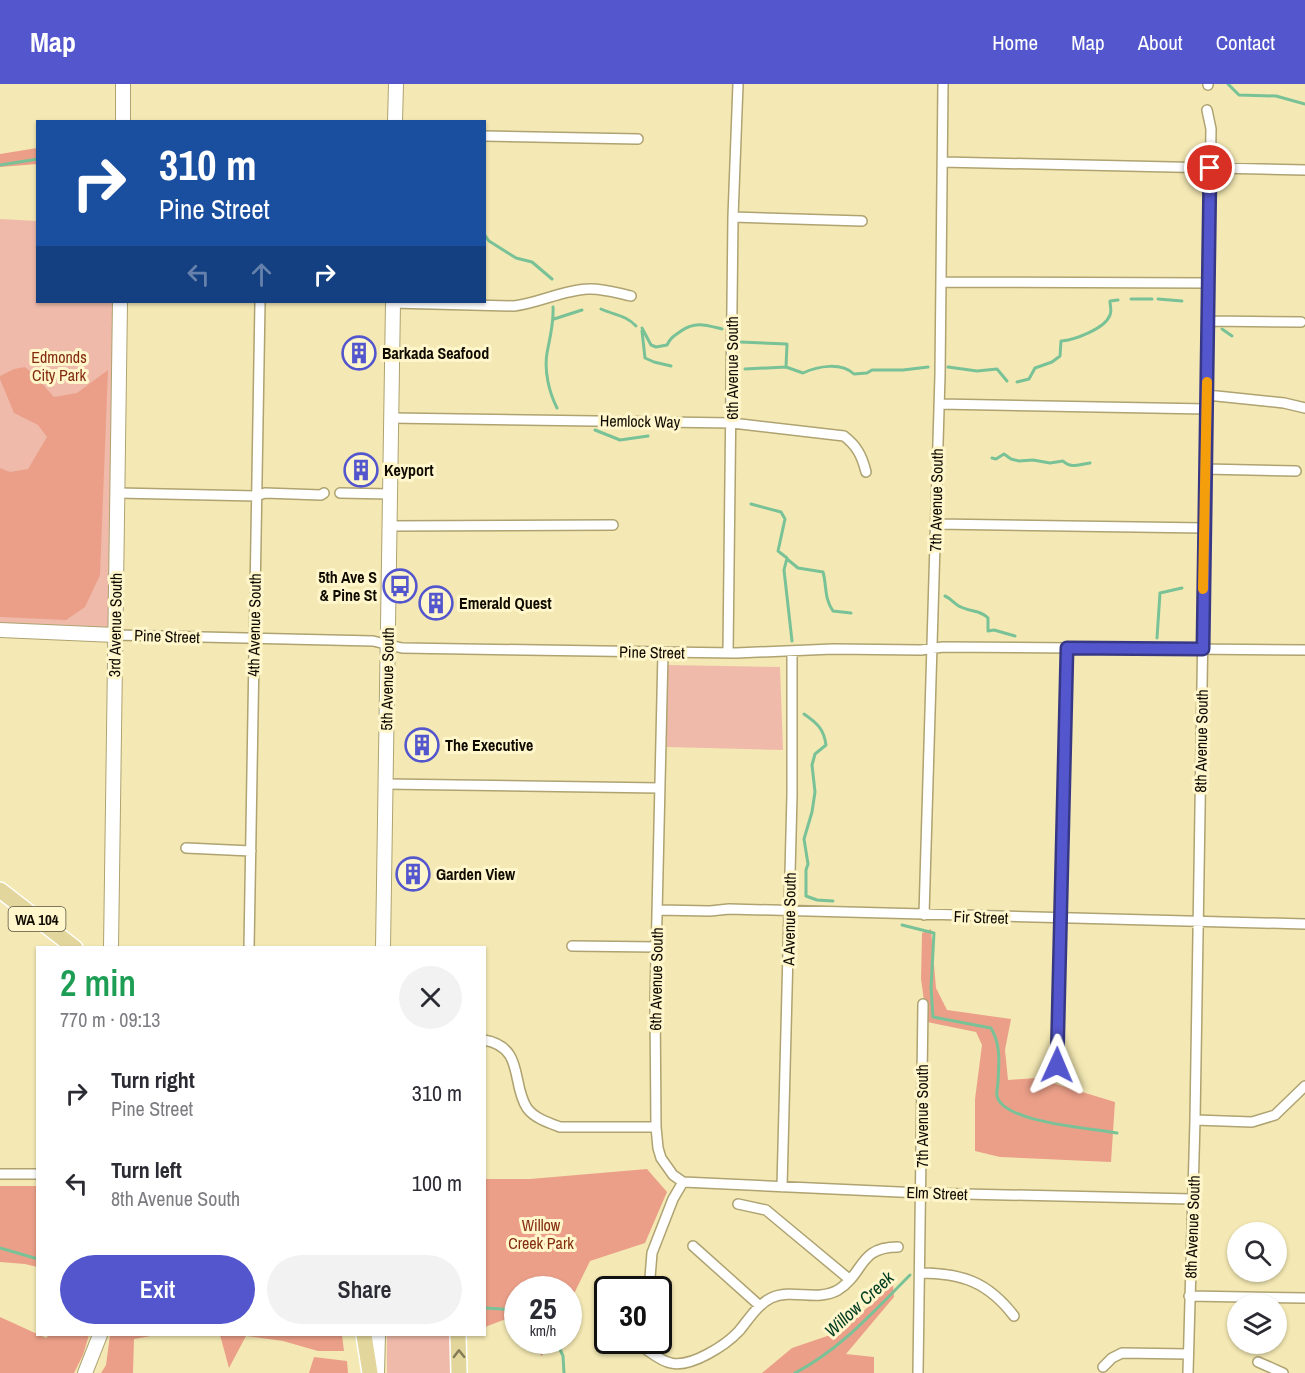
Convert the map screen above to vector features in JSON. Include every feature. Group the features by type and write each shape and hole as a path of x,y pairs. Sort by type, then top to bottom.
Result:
{"main road":[{"name":"WA 104","path":"0,890 72,946"},
{"path":"364,1336 370,1373"},
{"path":"458,1336 459,1373"}],"street":[{"path":"123,84 123,120"},
{"path":"395,120 396,84"},
{"name":"6th Avenue South","path":"728,652 733,218 738,84"},
{"name":"7th Avenue South","path":"924,915 939,404 944,84"},
{"name":"8th Avenue South","path":"1188,1373 1195,1120 1207,410 1211,129 1207,110"},
{"path":"486,136 638,139"},
{"path":"943,162 1305,170"},
{"path":"733,218 862,221"},
{"path":"941,282 1208,283"},
{"path":"423,303 514,306 591,289 631,296"},
{"name":"3rd Avenue South","path":"111,946 120,303"},
{"name":"4th Avenue South","path":"249,946 260,303"},
{"name":"5th Avenue South","path":"382,946 393,303"},
{"path":"1208,321 1301,322"},
{"path":"1207,395 1284,402 1305,408"},
{"path":"939,404 1207,410"},
{"name":"Hemlock Way","path":"391,418 732,423 844,436 852,442 861,455 866,472"},
{"path":"1205,470 1296,471"},
{"path":"118,493 256,496 264,493 321,495 324,493"},
{"path":"340,494 389,494"},
{"path":"936,524 1204,528"},
{"path":"389,526 613,525"},
{"name":"Pine Street","path":"0,630 374,641 402,648 663,652 921,650 943,647 1305,650"},
{"path":"1057,1065 1067,648"},
{"name":"A Avenue South","path":"782,1187 789,912 792,651"},
{"name":"6th Avenue South","path":"663,652 657,910 656,1127 661,1158 673,1175 682,1182"},
{"path":"385,784 659,788"},
{"path":"186,848 250,851"},
{"name":"Fir Street","path":"657,910 729,909 1305,924"},
{"path":"572,946 657,947"},
{"name":"7th Avenue South","path":"918,1373 923,1004"},
{"path":"486,1040 493,1042 507,1052 517,1068 520,1090 528,1109 545,1122 560,1127 656,1127"},
{"path":"1195,1120 1252,1122 1275,1115 1305,1086"},
{"path":"0,1174 36,1174"},
{"path":"651,1276 652,1253 682,1182"},
{"name":"Elm Street","path":"682,1182 921,1193 1192,1199"},
{"path":"738,1204 765,1210 849,1279"},
{"path":"693,1246 760,1306"},
{"path":"658,1354 671,1364 691,1362 717,1349 737,1333 760,1306 772,1298 787,1294 830,1295 842,1288 870,1254 878,1248 898,1247"},
{"path":"920,1273 968,1279 994,1294 1014,1316"},
{"path":"1189,1296 1305,1298"},
{"path":"85,1373 100,1336"},
{"path":"377,1373 378,1336"},
{"path":"1103,1367 1112,1358 1122,1353 1188,1354"},
{"path":"691,1362 691,1373"},
{"path":"1258,1362 1283,1373"}],"green space":[{"path":"36,148 36,164 0,167 0,154"},
{"name":"Edmonds City Park","path":"0,219 36,221 36,303 120,303 115,635 0,624"},
{"path":"25,367 54,397 77,393 108,370 100,575 85,607 66,620 0,617 0,468 10,472 28,469 47,437 38,425 14,413 0,379 0,376 14,369"},
{"path":"666,665 780,667 783,750 667,747"},
{"path":"931,929 936,988 947,1010 1011,1019 1005,1050 1008,1080 1036,1078 1115,1102 1111,1162 1000,1157 975,1151 975,1099 982,1045 976,1032 927,1022 921,979 922,933"},
{"name":"Willow Creek Park","path":"647,1169 667,1192 645,1243 590,1261 582,1277 504,1276 504,1320 486,1327 486,1179 530,1179"},
{"path":"0,1186 36,1186 36,1267 0,1262"},
{"path":"893,1284 894,1297 846,1354 874,1357 874,1373 762,1373 792,1348 842,1331"},
{"path":"0,1317 36,1333 36,1336 46,1338 48,1336 89,1336 74,1373 0,1373"},
{"path":"110,1336 150,1336 134,1339 133,1373 101,1373 106,1365"},
{"path":"220,1336 246,1336 229,1368"},
{"path":"246,1336 342,1336 344,1351 318,1351 283,1341"},
{"path":"387,1336 454,1336 455,1373 387,1373"},
{"path":"314,1357 347,1361 348,1373 309,1373"}],"waterway":[{"path":"1228,84 1239,95 1276,96 1305,104"},
{"path":"0,165 36,159"},
{"path":"486,237 516,258 532,262 552,279"},
{"path":"1131,299 1152,299"},
{"path":"1158,299 1182,301"},
{"path":"1017,382 1029,379 1035,368 1052,362 1060,356 1061,341 1081,336 1102,325 1111,313 1110,301 1118,300"},
{"path":"553,307 546,367 557,408"},
{"path":"601,309 624,317 636,326"},
{"path":"554,319 582,310"},
{"path":"642,328 651,345 656,347 667,345 675,336 691,326 706,325 722,329"},
{"path":"1222,329 1232,336"},
{"path":"642,331 645,358 671,366"},
{"path":"740,342 787,344 786,367"},
{"path":"745,369 786,367 803,373 822,367 836,367 849,370 854,374 867,373 872,370 928,367"},
{"path":"948,367 977,371 997,369 1007,381"},
{"path":"595,430 620,440 648,436"},
{"path":"992,458 996,459 1004,454 1019,461 1033,460 1050,463 1063,461 1072,465 1090,463"},
{"path":"751,504 781,512 785,519 778,551 787,558 784,570 792,641"},
{"path":"787,559 798,568 823,572 827,597 833,611 851,613"},
{"path":"1157,638 1160,593 1182,588"},
{"path":"945,596 965,609 985,615 988,618 988,631 994,630 1015,636"},
{"path":"804,714 819,727 826,745 815,754 812,765 815,792 804,839 808,864 806,896 817,900 833,901"},
{"path":"902,925 934,933 931,988 933,1017 991,1028 999,1054 997,1096 1003,1105 1015,1112 1050,1123 1117,1133"},
{"name":"Willow Creek","path":"0,1248 36,1258"},
{"name":"Willow Creek","path":"795,1373 842,1341 910,1275"},
{"name":"Willow Creek","path":"486,1308 504,1309"},
{"name":"Willow Creek","path":"562,1354 564,1373"}],"slow traffic":[{"path":"1203,589 1207,382"}],"place":[{"name":"Barkada Seafood","path":"359,353"},
{"name":"Keyport","path":"361,470"},
{"name":"5th Ave S & Pine St","path":"400,586"},
{"name":"Emerald Quest","path":"436,603"},
{"name":"The Executive","path":"422,745"},
{"name":"Garden View","path":"413,874"}],"route":[{"path":"1057,1065 1067,648 1203,649 1210,168"}]}
